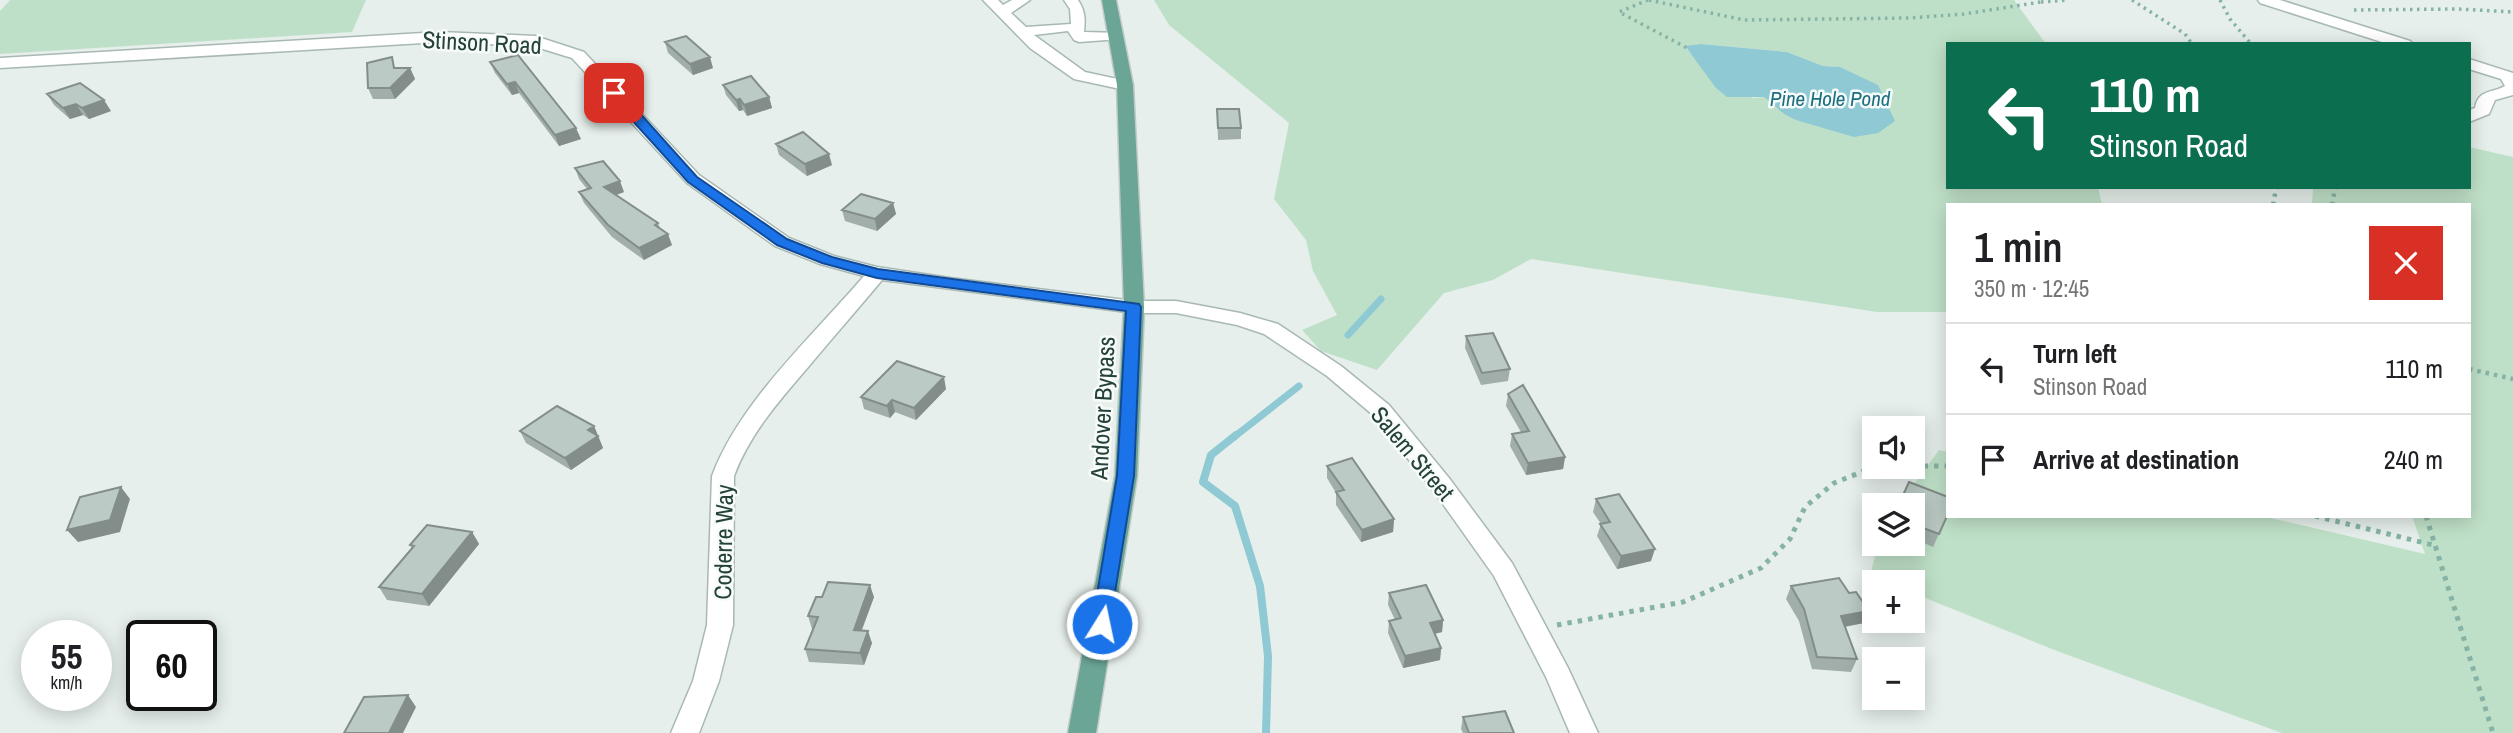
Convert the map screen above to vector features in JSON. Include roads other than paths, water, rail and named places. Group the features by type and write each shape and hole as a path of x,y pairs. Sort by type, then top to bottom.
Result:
{"main road":[{"name":"Andover Bypass","path":"1082,733 1126,476 1133,307 1125,85 1109,0"}],"street":[{"path":"990,0 1055,61 1080,76 1125,85"},
{"path":"1002,12 1023,0"},
{"path":"2265,0 2399,42"},
{"path":"1022,32 1079,25 1077,9 1071,2"},
{"path":"1071,28 1079,37 1115,36"},
{"name":"Stinson Road","path":"0,63 440,37 535,41 578,55 693,179 782,242 827,260 877,273 1133,307"},
{"path":"2471,65 2507,76 2513,87 2503,94 2490,94 2484,102 2483,110 2471,116"},
{"name":"Coderre Way","path":"685,733 706,681 720,625 723,476 730,453 762,407 877,273"},
{"name":"Salem Street","path":"1133,307 1176,306 1240,319 1271,329 1298,345 1381,410 1441,484 1503,570 1584,733"}],"water":[{"name":"Pine Hole Pond","path":"1701,44 1787,52 1823,66 1840,67 1878,85 1895,121 1878,133 1854,137 1796,120 1784,114 1764,97 1727,97 1716,88 1685,46"}],"waterway":[{"path":"1348,335 1381,299"},
{"path":"1234,437 1299,386"},
{"path":"1236,435 1211,455 1203,482 1235,506 1260,586 1268,656 1266,733"}]}
